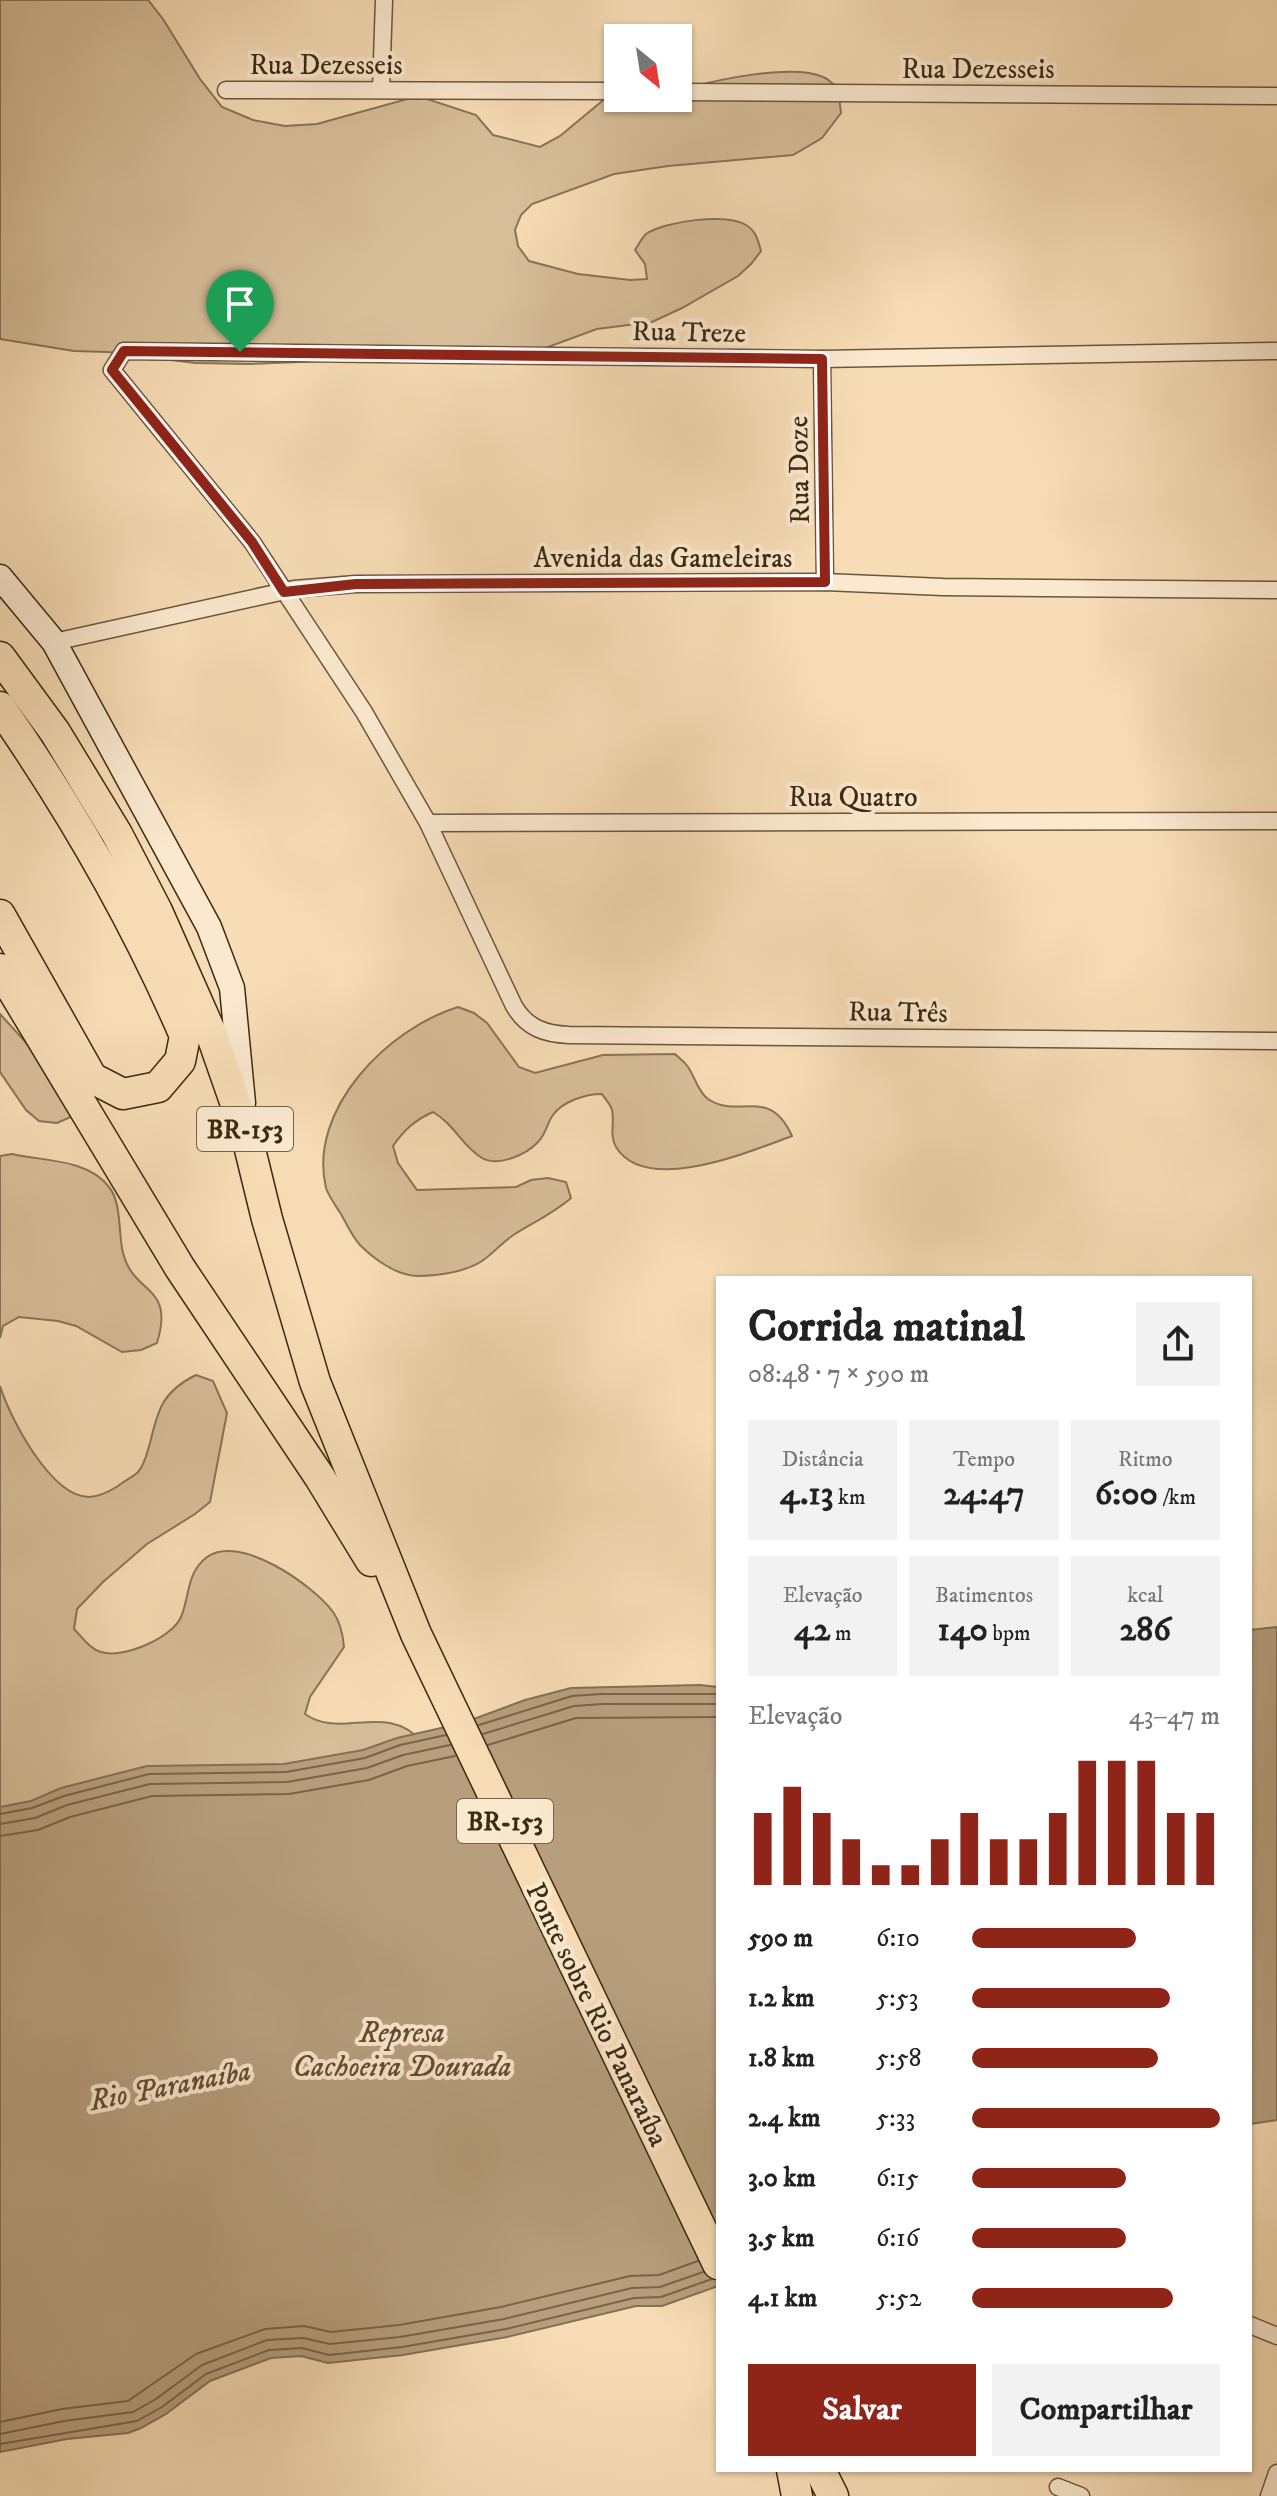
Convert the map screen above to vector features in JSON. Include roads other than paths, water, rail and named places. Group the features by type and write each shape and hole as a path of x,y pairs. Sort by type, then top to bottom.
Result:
{"highway":[{"name":"BR-153","path":"0,657 55,732 117,834 157,911 211,1033 246,1133 267,1219 315,1382 416,1634"},
{"path":"0,707 48,776 111,882 185,1036 180,1061 158,1087 123,1094 92,1078 0,915"},
{"name":"BR-153","path":"0,969 180,1268 319,1476 416,1634"},
{"name":"Ponte sobre Rio Panaraíba","path":"416,1634 716,2260"},
{"path":"792,2472 797,2496"},
{"path":"821,2472 833,2496"}],"street":[{"path":"381,89 384,0"},
{"name":"Rua Dezesseis","path":"226,90 604,91"},
{"name":"Rua Dezesseis","path":"692,92 1277,96"},
{"name":"Rua Treze","path":"284,592 252,542 112,370 124,351 822,359 1277,351"},
{"name":"Rua Doze","path":"822,359 825,582"},
{"path":"0,577 54,642 209,927 232,988 246,1133"},
{"name":"Avenida das Gameleiras","path":"54,642 284,592 356,584 825,582 943,587 1277,590"},
{"path":"284,592 364,712 428,823"},
{"name":"Rua Quatro","path":"428,823 1277,821"},
{"name":"Rua Três","path":"428,823 522,1020 554,1034 1277,1041"},
{"path":"1252,2326 1277,2336"},
{"path":"1269,2496 1277,2473"},
{"path":"1058,2487 1081,2496"}],"water":[{"path":"1277,1627 1277,2120 1252,2124 1252,1630"},
{"name":"Represa Cachoeira Dourada","path":"716,1687 716,2287 662,2306 636,2306 507,2337 403,2355 328,2363 301,2356 271,2358 210,2381 166,2414 128,2433 67,2439 0,2452 0,1807 31,1801 61,1788 147,1766 284,1764 363,1750 397,1738 463,1723 525,1700 571,1688"}],"water label":[{"name":"Rio Paranaíba","path":"170,2085"}]}
